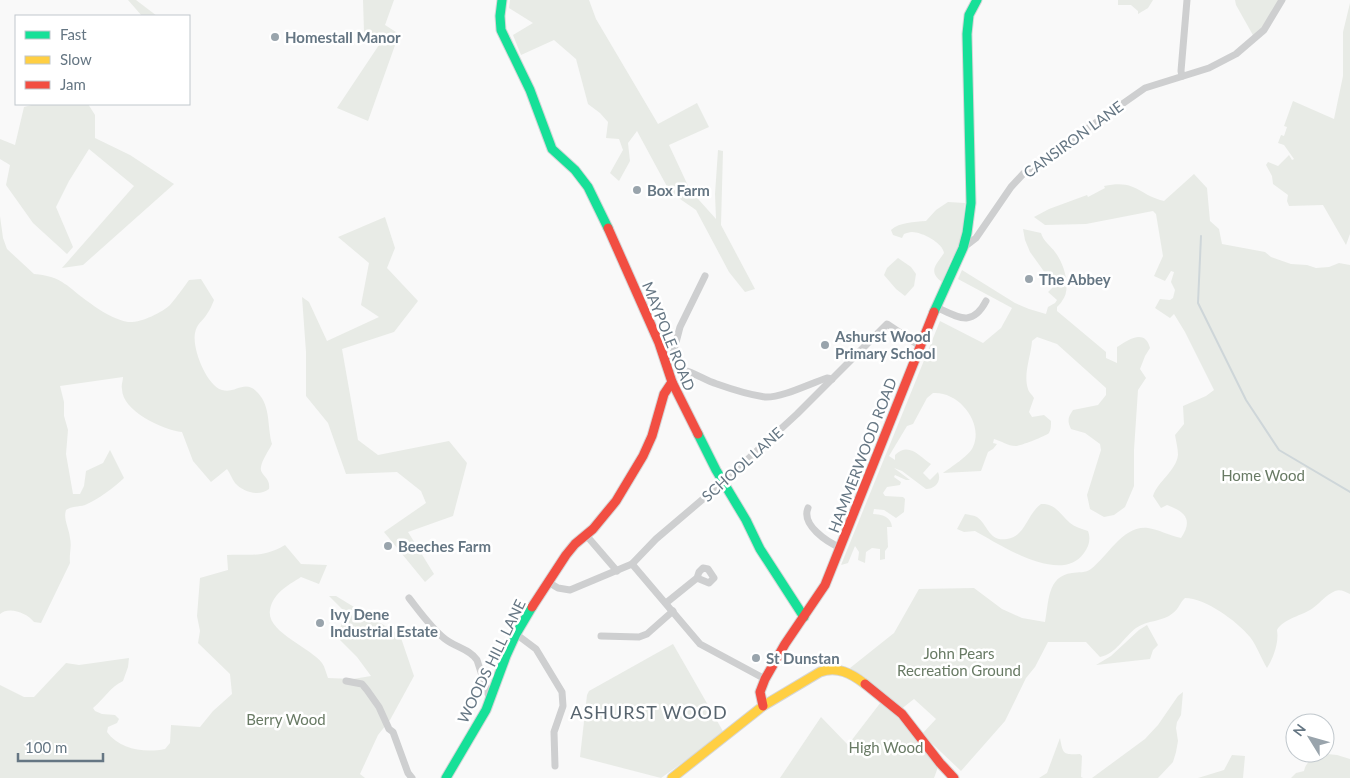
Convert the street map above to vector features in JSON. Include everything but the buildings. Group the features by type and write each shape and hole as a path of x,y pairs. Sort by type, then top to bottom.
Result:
{"street":[{"name":"MAYPOLE ROAD","path":"502,0 501,30 518,63 552,148 575,170 588,187 612,236 659,343 672,382 760,549 804,617"},
{"name":"HAMMERWOOD ROAD","path":"763,706 760,692 765,679 783,648 825,585 920,346 963,248 967,233 970,203 969,15 977,0"},
{"path":"1182,76 1187,0"},
{"name":"CANSIRON LANE","path":"963,248 976,238 1011,187 1024,172 1145,88 1209,68 1236,54 1264,30 1282,0"},
{"path":"705,276 680,327 668,369 686,370 716,384 767,397 793,391 827,378 832,378"},
{"path":"936,307 958,317 967,318 976,316 986,301"},
{"path":"958,317 962,308"},
{"name":"SCHOOL LANE","path":"548,582 558,588 570,590 632,564 656,539 723,482 797,414 887,324 920,346"},
{"name":"WOODS HILL LANE","path":"446,778 490,700 516,634 566,555 616,501 643,456 652,436 664,394 672,382"},
{"path":"808,508 805,514 807,521 827,542 841,548"},
{"path":"586,535 617,571"},
{"path":"632,564 700,644 765,679"},
{"path":"666,603 697,578"},
{"path":"409,598 419,612 446,640 474,655 490,700"},
{"path":"600,636 639,637 647,634 673,611"},
{"path":"516,634 536,649 562,692 563,706 554,732 555,766"},
{"path":"672,778 763,706 826,670 846,671 854,675 902,714 940,764 954,778"},
{"path":"346,681 362,684 374,699 389,729 393,732 408,773 412,778"}],"green space":[{"path":"128,0 136,0 156,15 141,15"},
{"path":"363,0 394,0 385,25 399,34 368,121 337,108 381,42 364,32"},
{"path":"510,0 589,0 596,19 658,124 697,103 709,127 669,145 690,190 716,219 715,194 718,150 723,151 721,225 755,289 745,292 729,272 696,210 670,192 637,131 628,143 630,161 619,181 610,173 623,150 619,139 606,138 608,122 588,104 576,59 554,40 521,55 513,35 533,23 509,8"},
{"path":"1118,0 1153,0 1148,8 1138,14 1138,11 1131,5 1118,5"},
{"path":"1235,0 1279,0 1262,29 1254,37"},
{"path":"1350,3 1350,234 1346,245 1323,205 1289,206 1287,201 1288,195 1273,184 1272,176 1266,165 1268,162 1278,166 1289,155 1292,160 1294,159 1284,145 1278,143 1281,135 1284,136 1287,127 1284,126 1293,101 1334,119 1343,76 1343,32"},
{"path":"31,105 89,105 95,115 95,138 130,155 174,184 83,265 62,268 134,186 89,149 69,181 56,207 73,247 67,254 33,223 6,185 10,165 0,159 0,139 15,145 24,107"},
{"name":"Home Wood","path":"1194,174 1207,188 1210,221 1219,229 1222,244 1265,252 1271,257 1291,264 1307,265 1316,268 1329,267 1339,263 1350,265 1350,594 1335,591 1313,608 1280,626 1277,630 1277,639 1272,659 1267,668 1252,641 1237,624 1211,606 1185,598 1177,610 1169,616 1140,625 1115,649 1100,657 1086,642 1048,642 1035,667 1026,678 1005,721 961,771 922,734 936,719 914,699 900,710 867,683 866,678 850,668 894,633 919,589 974,588 1002,609 1022,618 1045,622 1051,591 1058,579 1064,575 1091,569 1123,536 1131,531 1139,528 1148,528 1181,538 1187,526 1186,517 1167,505 1161,508 1153,496 1177,461 1178,453 1175,435 1184,424 1183,406 1206,396 1214,390 1174,314 1170,318 1155,308 1160,299 1170,300 1173,298 1175,290 1171,282 1174,272 1171,271 1165,281 1154,276 1163,256 1156,214 1153,211 1086,224 1045,225 1034,217 1049,209 1087,195 1088,197 1105,188 1104,186 1115,184 1131,186 1164,201"},
{"path":"948,202 965,203 961,244 951,260 942,282 937,278 934,271 936,264 944,253 943,249 931,239 916,232 904,234 902,238 893,235 891,230 903,224 926,221 936,210"},
{"path":"0,216 3,238 7,249 34,274 59,280 98,309 123,321 139,321 156,314 170,305 189,280 201,279 214,300 195,333 196,348 201,365 216,387 222,390 227,391 249,387 258,393 267,411 272,444 261,467 269,489 261,493 247,491 235,483 227,469 211,482 193,461 182,432 165,428 145,418 129,405 122,389 123,377 60,386 68,430 66,454 73,494 80,494 84,486 86,471 103,463 110,450 124,478 90,503 66,510 66,520 71,541 70,563 41,623 34,622 18,612 8,611 0,614"},
{"path":"385,217 395,248 387,268 418,301 394,332 342,349 358,440 378,455 449,441 467,463 453,516 408,532 434,574 425,582 384,532 426,503 421,491 397,472 346,474 328,423 306,396 306,352 302,297 309,302 327,341 379,317 361,305 369,263 338,237"},
{"path":"1023,229 1041,233 1043,239 1055,252 1064,269 1067,283 1065,296 1057,307 1057,311 1106,352 1106,358 1117,363 1117,347 1136,337 1144,338 1148,342 1150,348 1140,369 1146,378 1138,390 1134,486 1125,507 1114,515 1104,517 1090,509 1087,495 1101,450 1100,444 1085,433 1071,429 1069,424 1069,417 1073,410 1098,405 1106,395 1106,388 1057,344 1037,337 1032,341 1027,371 1028,389 1034,398 1029,412 1032,417 1044,415 1051,421 1049,433 1033,441 1016,446 994,439 993,443 997,444 988,452 981,471 943,473 971,450 976,438 975,428 967,410 960,403 952,397 933,393 927,398 913,424 907,426 889,456 895,460 895,455 900,451 910,450 914,452 931,464 923,473 930,480 938,472 937,484 932,488 926,489 902,471 894,468 910,480 895,475 894,477 901,482 900,485 887,487 883,493 885,496 903,497 905,499 904,512 896,518 884,510 874,509 873,514 886,517 892,527 887,527 888,547 885,551 885,559 880,560 880,549 872,548 866,552 865,563 858,560 859,552 855,546 848,563 841,565 940,321 983,343 1001,328 1012,308 958,279 962,270 1015,303 1029,309 1046,314 1048,307 1057,300 1048,292 1053,287 1053,284 1030,252"},
{"path":"898,258 911,267 916,274 914,286 905,296 884,275 887,268"},
{"path":"1041,504 1054,507 1066,520 1088,531 1089,540 1087,548 1074,562 1061,565 1046,564 1014,552 975,531 964,532 957,529 965,514 972,515 981,520 989,532 996,538 1007,539 1022,530 1032,513"},
{"name":"Berry Wood","path":"285,545 301,564 327,565 319,584 301,577 281,590 272,604 270,610 271,618 282,632 322,663 328,678 353,679 371,676 357,657 340,640 340,628 346,613 329,596 336,596 400,635 414,676 390,720 378,735 360,774 365,778 0,778 0,685 24,697 34,697 66,663 79,665 129,658 123,681 93,708 102,714 115,715 119,719 117,723 108,727 107,732 119,743 133,749 149,751 165,749 170,743 171,725 200,727 213,711 232,694 230,674 198,643 200,631 197,616 200,578 228,570 227,555 263,554"},
{"path":"1147,625 1158,645 1153,650 1150,659 1096,665 1111,656"},
{"path":"673,644 724,733 661,778 580,757 589,691"},
{"path":"1183,692 1181,715 1176,728 1178,741 1176,752 1173,762 1158,778 1092,778 1145,739"},
{"name":"High Wood","path":"881,702 910,729 938,767 934,778 780,778 821,717 848,745"},
{"path":"1060,738 1063,750 1067,754 1080,754 1082,756 1081,777 1083,778 1039,778 1047,773"},
{"path":"1232,755 1245,756 1243,778 1198,778 1224,770"},
{"path":"1335,755 1350,759 1350,778 1291,778 1296,773 1304,771 1307,764 1335,763"}],"waterway":[{"path":"1201,236 1198,303 1246,400 1279,450 1350,492"}],"traffic: fast":[{"path":"502,0 501,30 530,90 552,149 575,170 588,187 608,228"},
{"path":"934,312 963,248 967,233 971,203 967,34 969,15 977,0"},
{"path":"698,434 760,549 804,617"},
{"path":"446,778 486,710 506,656 532,607"}],"traffic: slow":[{"path":"672,778 763,706 820,672 838,670 865,684"}],"traffic: jam":[{"path":"608,228 659,343 672,382 698,434"},
{"path":"763,706 760,692 765,679 785,644 825,585 934,312"},
{"path":"532,607 566,555 575,544 593,529 616,501 643,456 652,436 664,394 672,382"},
{"path":"865,684 902,714 954,778"}],"place":[{"name":"Homestall Manor","path":"275,37"},
{"name":"Box Farm","path":"637,190"},
{"name":"The Abbey","path":"1029,279"},
{"name":"Ashurst Wood Primary School","path":"825,345"},
{"name":"Beeches Farm","path":"388,546"},
{"name":"Ivy Dene Industrial Estate","path":"320,623"},
{"name":"St Dunstan","path":"756,658"}],"district":[{"name":"ASHURST WOOD","path":"649,712"}],"park label":[{"name":"John Pears Recreation Ground","path":"959,662"}]}
